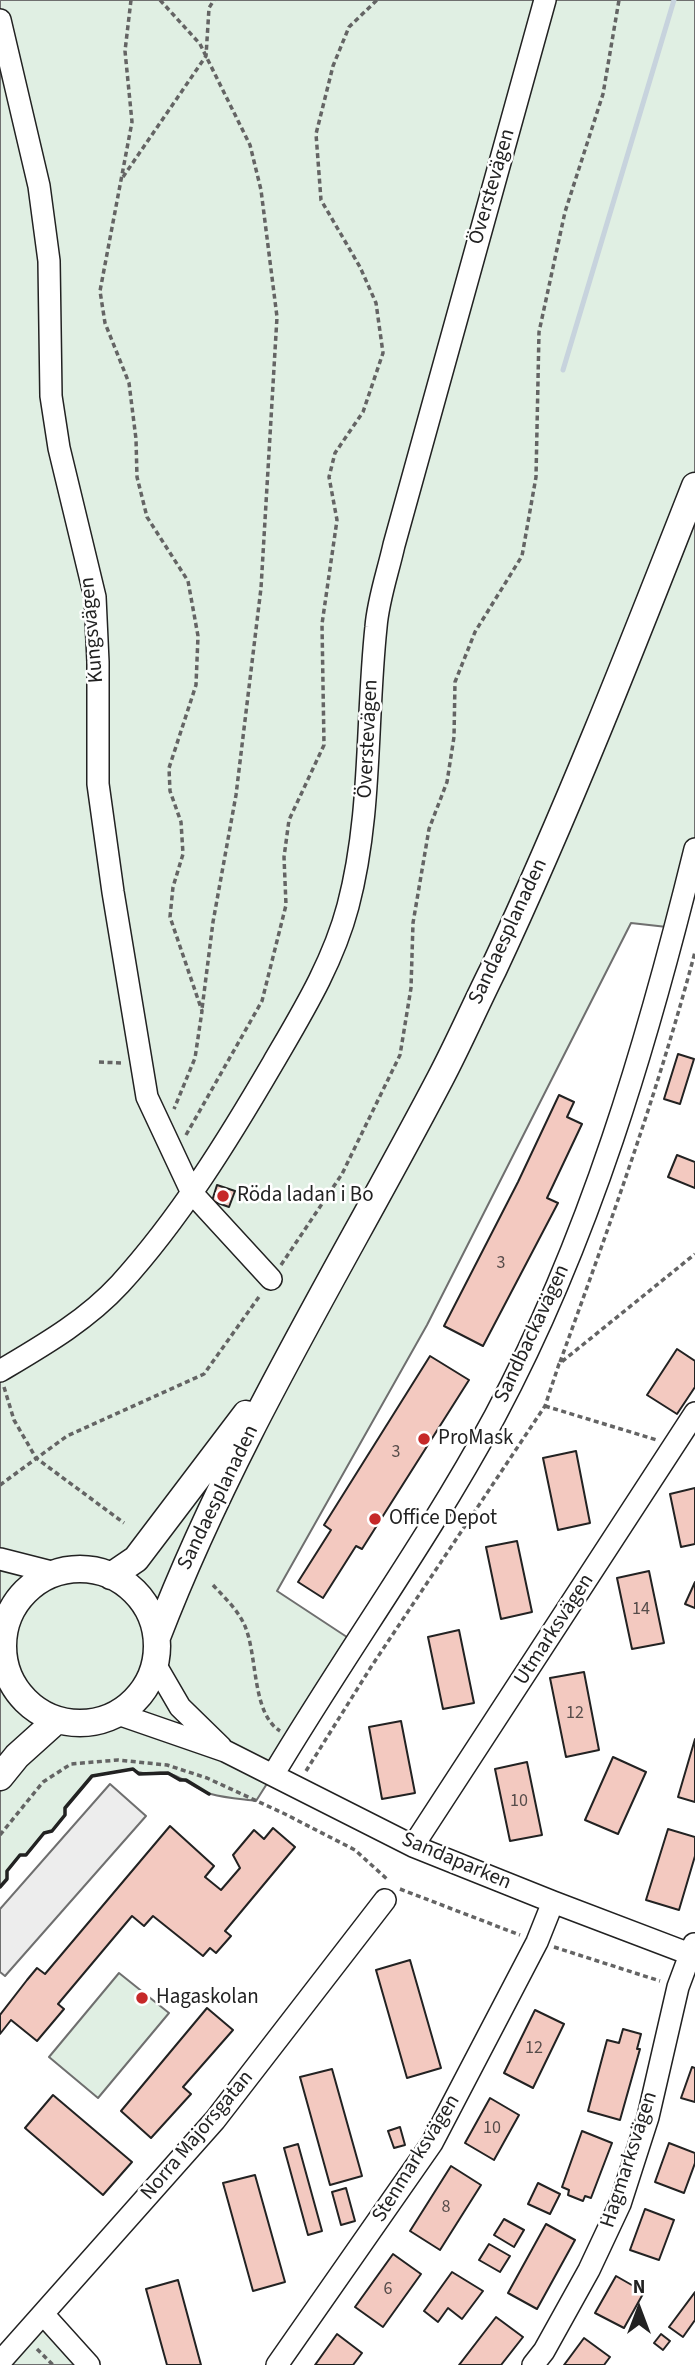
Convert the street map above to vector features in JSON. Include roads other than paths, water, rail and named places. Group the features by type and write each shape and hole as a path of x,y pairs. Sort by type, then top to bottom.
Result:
{"main road":[{"name":"Sandaesplanaden","path":"157,1637 203,1526 286,1361 442,1077 521,909 632,647 695,486"},
{"name":"Sandaesplanaden","path":"111,1576 136,1559 286,1361"},
{"path":"83,1569 111,1576 134,1592 144,1604 157,1637 155,1664 142,1692 118,1714 100,1721 83,1724 57,1720 38,1712 22,1698 12,1684 1,1660 3,1620 21,1595 41,1579 55,1573 83,1569"},
{"path":"0,1777 17,1756 57,1720"}],"street":[{"name":"Överstevägen","path":"2,1378 79,1320 118,1286 192,1193 240,1120 318,985 348,907 366,807 376,625 394,545 545,0"},
{"name":"Kungsvägen","path":"0,20 39,186 49,261 51,396 59,448 95,597 99,662 99,784 113,892 148,1097 192,1193 271,1279"},
{"name":"Sandbackavägen","path":"273,1775 440,1514 496,1414 561,1281 627,1097 663,979 695,849"},
{"name":"Utmarksvägen","path":"414,1846 685,1449 695,1413"},
{"path":"0,1559 55,1573"},
{"name":"Sandaparken","path":"155,1664 180,1707 225,1751"},
{"name":"Sandaparken","path":"118,1714 225,1751 414,1846 553,1902 694,1951"},
{"name":"Norra Majorsgatan","path":"0,2362 215,2120 385,1900"},
{"name":"Stenmarksvägen","path":"277,2365 432,2143 537,1942 553,1902"},
{"name":"Hagmarksvägen","path":"533,2365 544,2351 589,2270 620,2204 648,2117 678,1987 694,1951"},
{"path":"43,2314 89,2365"}],"waterway":[{"path":"563,370 674,0"}],"place":[{"name":"Röda ladan i Bo","path":"223,1196"},
{"name":"ProMask","path":"424,1439"},
{"name":"Office Depot","path":"375,1519"},
{"name":"Hagaskolan","path":"142,1998"}]}
